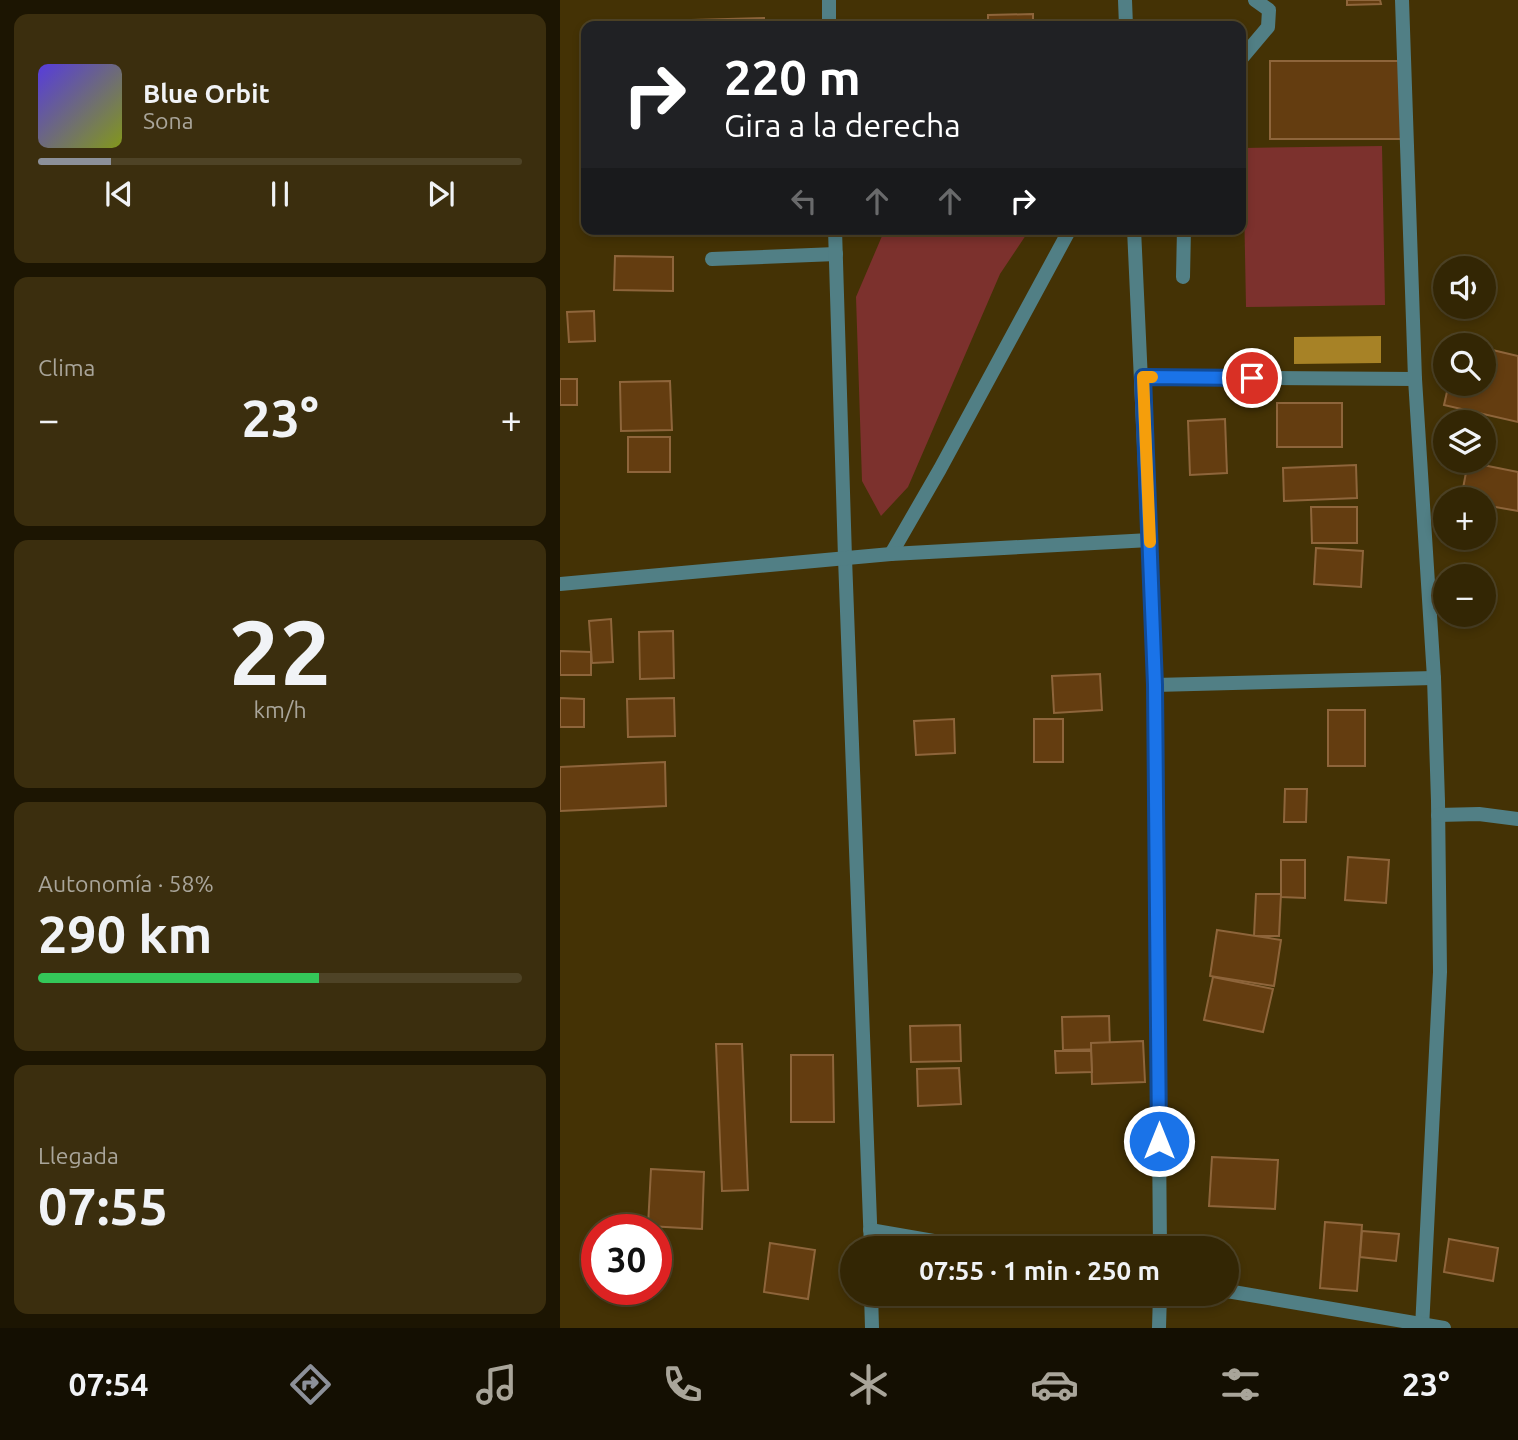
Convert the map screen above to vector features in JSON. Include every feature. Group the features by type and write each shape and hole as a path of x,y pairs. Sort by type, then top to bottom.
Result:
{"street":[{"path":"829,0 829,21"},
{"path":"1125,0 1126,21"},
{"path":"1246,53 1268,27 1269,10 1255,0"},
{"path":"1402,0 1415,379 1434,678 1438,814 1440,972 1422,1326"},
{"path":"835,235 870,1236"},
{"path":"891,554 1067,235"},
{"path":"1134,235 1143,377 1155,685 1160,1236"},
{"path":"1183,277 1184,235"},
{"path":"712,259 836,254"},
{"path":"1143,377 1415,379"},
{"path":"560,584 891,554 1150,540"},
{"path":"1155,685 1434,678"},
{"path":"1438,814 1479,814 1518,819"},
{"path":"870,1230 905,1236"},
{"path":"1239,1293 1444,1328"},
{"path":"871,1306 872,1328"},
{"path":"1158,1328 1159,1306"}],"shaded area":[{"path":"1382,146 1385,305 1246,307 1246,148"},
{"path":"882,235 1026,235 1000,274 908,487 881,516 862,481 856,297"},
{"path":"1381,336 1381,363 1294,364 1294,337"}],"building":[{"path":"1347,0 1380,0 1381,4 1347,5"},
{"path":"1033,14 1033,21 988,21 988,15"},
{"path":"764,18 764,21 692,20"},
{"path":"1270,61 1404,61 1404,139 1270,139"},
{"path":"615,256 673,257 673,291 614,290"},
{"path":"594,311 595,341 569,342 567,312"},
{"path":"1496,351 1518,356 1518,422 1496,417 1496,410 1466,410 1444,405 1446,396 1496,396"},
{"path":"560,379 577,379 577,405 560,405"},
{"path":"670,381 672,430 621,431 620,382"},
{"path":"1277,403 1342,403 1342,447 1277,447"},
{"path":"1225,419 1227,473 1190,475 1188,421"},
{"path":"628,437 670,437 670,472 628,472"},
{"path":"1356,465 1357,498 1284,501 1283,468"},
{"path":"1496,468 1518,472 1518,511 1496,507 1496,487 1463,487 1466,473 1496,473"},
{"path":"1311,507 1357,507 1357,543 1312,543"},
{"path":"1316,548 1363,551 1361,587 1314,584"},
{"path":"611,619 613,662 592,663 589,621"},
{"path":"673,631 674,678 640,679 639,632"},
{"path":"560,651 591,652 591,675 560,675"},
{"path":"1100,674 1102,710 1054,713 1052,676"},
{"path":"560,698 584,699 584,727 560,727"},
{"path":"674,698 675,736 628,737 627,699"},
{"path":"1328,710 1365,710 1365,766 1328,766"},
{"path":"954,719 955,753 916,755 914,721"},
{"path":"1034,719 1063,719 1063,762 1034,762"},
{"path":"665,762 666,806 560,811 560,767"},
{"path":"1285,789 1307,789 1306,822 1284,822"},
{"path":"1348,857 1389,860 1386,903 1345,900"},
{"path":"1281,860 1305,860 1305,898 1281,897"},
{"path":"1256,894 1281,894 1279,936 1254,936"},
{"path":"1217,930 1281,940 1274,986 1210,976"},
{"path":"1213,977 1273,989 1263,1032 1204,1020"},
{"path":"1109,1016 1110,1049 1063,1050 1062,1017"},
{"path":"960,1025 961,1061 911,1062 910,1026"},
{"path":"1143,1041 1145,1082 1092,1084 1091,1043"},
{"path":"716,1044 742,1044 748,1190 722,1191"},
{"path":"1055,1051 1091,1051 1092,1072 1056,1073"},
{"path":"791,1055 833,1055 834,1122 791,1122"},
{"path":"959,1068 961,1104 918,1106 917,1069"},
{"path":"1212,1157 1278,1160 1275,1209 1209,1206"},
{"path":"651,1169 704,1172 702,1229 672,1227 672,1214 649,1214"},
{"path":"1325,1222 1362,1225 1357,1291 1320,1288"},
{"path":"1362,1231 1399,1234 1396,1261 1360,1257"},
{"path":"1449,1239 1498,1248 1493,1281 1444,1272"},
{"path":"770,1243 815,1250 808,1299 764,1292"}],"slow traffic":[{"path":"1150,542 1143,377 1152,377"}],"route":[{"path":"1159,1141 1155,685 1143,377 1252,378"}]}
